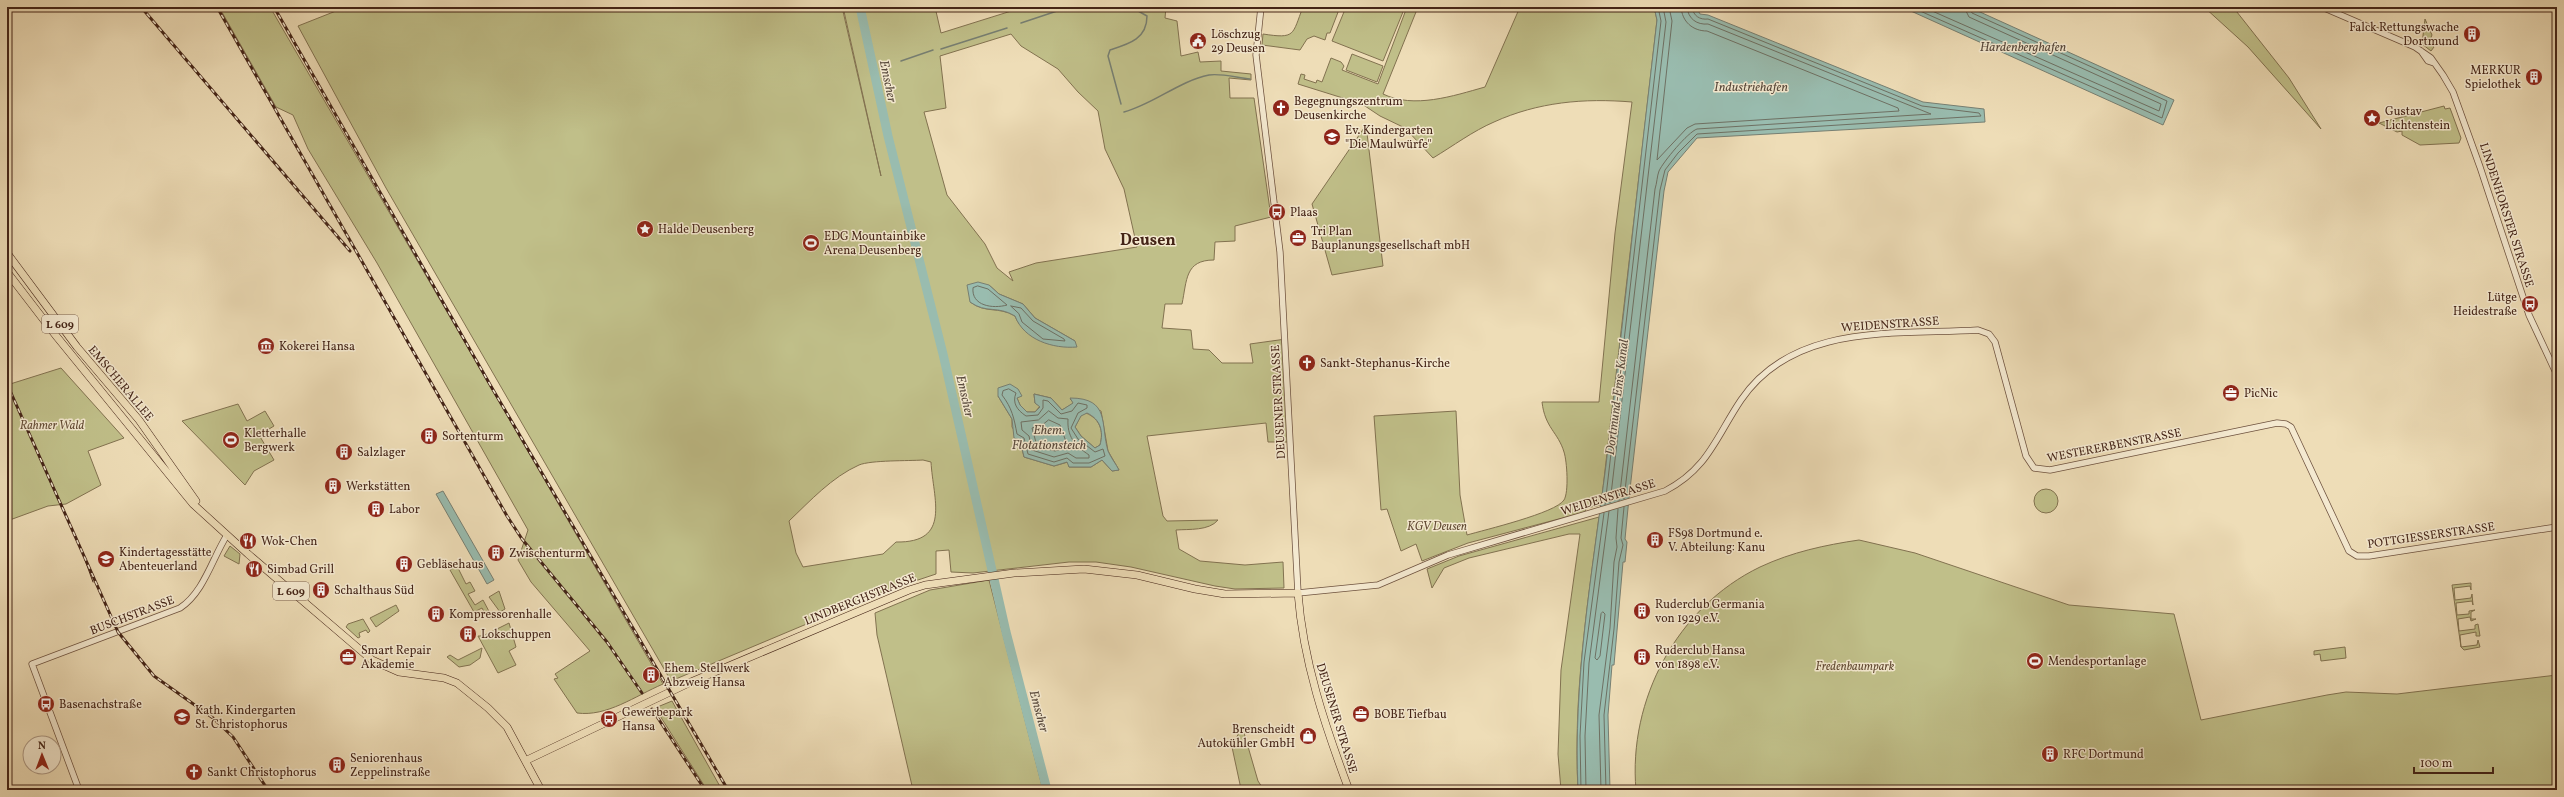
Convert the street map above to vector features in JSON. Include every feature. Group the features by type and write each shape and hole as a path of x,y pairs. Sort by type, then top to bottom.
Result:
{"main road":[{"name":"EMSCHERALLEE","path":"7,253 77,347 139,420 201,509 227,535 378,664 399,672 444,678 457,683 488,708 506,727 527,760 541,790"},
{"name":"EMSCHERALLEE","path":"7,272 164,471 193,504 201,509"},
{"name":"LINDBERGHSTRASSE","path":"527,760 691,682 909,590 974,577 1070,569 1097,569 1136,575 1214,593 1251,595 1298,593"},
{"name":"DEUSENER STRASSE","path":"1298,593 1308,662 1331,742 1348,790"}],"street":[{"name":"DEUSENER STRASSE","path":"1261,7 1256,55 1280,252 1298,593"},
{"name":"LINDENHORSTER STRASSE","path":"2322,7 2415,47 2427,54 2453,92 2504,232 2529,315 2557,375"},
{"name":"WEIDENSTRASSE","path":"1298,593 1376,585 1448,554 1642,500 1676,486 1692,474 1713,449 1748,389 1772,367 1799,351 1822,342 1848,337 1978,330 1989,334"},
{"name":"WESTERERBENSTRASSE","path":"1989,334 1995,342 2026,456 2034,468 2050,470 2277,423 2286,424 2291,427"},
{"name":"POTTGIESSERSTRASSE","path":"2291,427 2349,551 2357,556 2369,556 2557,527"},
{"name":"BUSCHSTRASSE","path":"79,790 32,664 180,608 191,601 199,589 227,535"}],"green space":[{"path":"219,7 270,7 663,684 610,709 599,712 577,713 554,679 558,678 555,674 590,651 531,582 518,560 528,530 377,263 308,149 293,115 276,107"},
{"path":"346,7 842,7 881,176 843,7 935,7 941,33 1024,7 1166,7 1165,18 1177,21 1181,56 1198,52 1200,62 1221,61 1221,71 1251,74 1251,80 1229,78 1230,98 1254,98 1271,217 1235,226 1235,241 1215,242 1214,260 1197,264 1189,273 1182,304 1165,304 1162,328 1191,330 1193,349 1209,350 1222,363 1253,363 1250,344 1286,339 1291,442 1268,442 1266,423 1147,436 1163,516 1167,521 1218,520 1214,524 1204,528 1176,530 1179,549 1200,561 1245,565 1283,562 1284,588 1235,589 1215,586 1131,567 1096,562 1069,562 973,573 951,572 949,550 936,551 936,574 861,599 809,623 671,681 386,188 298,26","holes":["1011,34 1021,46 1058,69 1078,92 1098,111 1105,149 1124,189 1137,247 1036,263 1009,272 1013,281 997,268 985,244 947,195 924,112 946,108 940,56","989,285 999,294 1023,304 1035,318 1075,341 1040,336 1025,329 1019,324 1015,316 1009,313 981,308 970,302","1034,394 1051,398 1062,410 1074,403 1070,399 1101,411 1108,451 1119,470 1112,471 1102,460 1091,467 1069,467 1068,462 1054,466 1024,457 1020,439 1012,427 1012,419 998,396 1017,398 1020,405 1027,412 1035,412 1040,406 1035,403","923,460 931,462 936,504 932,527 925,535 914,540 896,542 883,554 803,567 796,553 789,521 813,498 849,470 865,463"]},
{"path":"1303,7 1340,7 1330,33 1327,33 1325,40 1314,36 1307,39 1300,50 1262,45 1263,34 1282,36 1291,33 1297,24"},
{"path":"1346,7 1405,7 1383,61 1332,41"},
{"name":"KGV Deusen","path":"1407,7 1418,7 1383,94 1395,98 1420,101 1434,100 1485,87 1520,7 1654,7 1657,20 1601,505 1586,508 1585,512 1468,543 1422,561 1416,544 1401,551 1387,509 1381,510 1374,416 1456,411 1460,495 1467,535 1548,510 1564,500 1567,490 1567,469 1565,456 1558,439 1546,418 1542,402 1599,402 1615,233 1632,102 1579,101 1527,110 1486,126 1433,158 1405,128 1380,116 1362,104 1298,84 1301,74 1305,75 1304,79 1316,83 1317,80 1322,82 1331,58 1341,62 1344,66 1342,70 1378,84"},
{"path":"2204,7 2233,7 2289,78 2321,129 2248,47"},
{"path":"2425,19 2432,35 2429,42 2434,47 2431,51 2422,44"},
{"path":"1352,54 1383,66 1377,82 1346,70"},
{"path":"2444,106 2445,109 2450,108 2461,138 2459,143 2420,145 2402,135 2402,131 2397,132 2379,123"},
{"path":"1366,125 1383,266 1332,275 1312,204"},
{"name":"Rahmer Wald","path":"61,368 124,438 88,451 101,485 66,504 48,506 7,521 7,385"},
{"name":"Kletterhalle Bergwerk","path":"238,404 247,421 265,411 274,426 259,435 274,460 254,471 245,485 182,421"},
{"path":"1086,413 1095,419 1100,426 1100,445 1095,448 1081,436 1075,427 1081,415"},
{"path":"2046,489 2051,490 2057,496 2057,506 2051,512 2046,513 2041,512 2035,506 2034,501 2035,496 2041,490"},
{"path":"1599,517 1579,687 1577,721 1578,790 1561,790 1558,754 1561,670 1580,534 1569,534 1469,558 1444,568 1432,588 1427,569 1459,556"},
{"name":"Fredenbaumpark","path":"1859,540 1915,553 2069,605 2174,614 2201,720 2346,692 2397,694 2557,675 2557,790 1636,790 1636,756 1640,723 1650,690 1664,660 1682,631 1704,606 1731,584 1760,567 1784,557 1809,550"},
{"path":"230,546 240,554 239,564 224,556"},
{"path":"457,566 466,584 470,582 475,591 468,594 475,605 483,600 492,617 488,619 482,608 474,612 450,570"},
{"path":"989,580 1043,790 913,790 877,635 875,613 930,590"},
{"path":"2471,583 2471,590 2470,586 2454,588 2455,600 2471,598 2472,594 2473,605 2472,601 2456,603 2457,615 2469,614 2469,611 2475,610 2471,612 2471,619 2476,619 2471,621 2470,617 2458,619 2459,631 2475,629 2475,625 2478,624 2480,636 2476,636 2476,632 2460,635 2461,647 2452,585"},
{"path":"499,591 505,609 500,612 489,597"},
{"path":"396,605 399,611 376,627 370,618"},
{"path":"363,619 370,631 368,633 366,630 359,633 360,637 358,638 346,627 348,624"},
{"path":"509,623 516,647 509,651 516,665 498,673 478,636 483,636"},
{"path":"2478,640 2480,647 2464,650 2461,647 2477,645"},
{"path":"2345,647 2346,658 2321,661 2320,654 2314,655 2314,651"},
{"path":"482,648 480,658 470,665 459,667 447,657 450,655 458,660"},
{"path":"672,701 722,790 707,790 655,708"},
{"path":"1242,726 1258,781 1264,790 1241,789 1232,747"}],"water":[{"path":"1654,7 1696,7 1700,14 1708,15 1923,102 1984,109 1985,122 1697,138 1668,172 1664,191 1629,498 1625,539 1627,542 1625,562 1623,562 1614,665 1612,665 1608,715 1610,790 1578,790 1578,708 1581,668 1613,409 1657,20"},
{"name":"Hardenberghafen","path":"1902,7 1969,7 2174,100 2163,125"},
{"path":"978,282 989,285 999,294 1023,304 1035,318 1075,341 1077,347 1058,346 1040,341 1025,331 1015,316 1003,311 976,306 970,302 967,285"},
{"name":"Ehem. Flotationsteich","path":"1010,384 1018,389 1022,396 1017,398 1020,405 1027,412 1035,412 1040,407 1035,403 1034,394 1051,398 1062,410 1073,403 1070,398 1083,399 1092,403 1098,408 1101,415 1108,451 1119,470 1112,471 1102,460 1091,467 1069,467 1067,462 1054,466 1024,457 1020,440 1014,438 1012,419 998,396 998,388","holes":["1087,413 1098,422 1101,430 1100,445 1095,448 1081,436 1075,427 1081,416"]},
{"path":"443,491 494,580 487,584 436,494"}],"waterway":[{"name":"Emscher","path":"860,7 888,136 943,354 1006,632 1047,790"},
{"path":"1021,23 1069,7"},
{"path":"1121,104 1108,56 1110,50 1130,43 1144,30 1147,16 1131,7"},
{"path":"941,49 1007,28"},
{"path":"901,61 933,50"},
{"path":"1124,112 1146,104 1187,82 1209,75 1224,75 1250,79"}],"tram line":[{"path":"85,560 93,582"}],"railway":[{"path":"141,7 350,251"},
{"path":"217,7 507,516 522,539 607,642 642,693"},
{"path":"274,7 492,388 728,790"},
{"path":"7,384 118,632 154,676 213,718 233,737 268,790"},
{"path":"652,709 705,790"}],"place":[{"name":"Falck Rettungswache Dortmund","path":"2472,34"},
{"name":"Löschzug 29 Deusen","path":"1198,41"},
{"name":"MERKUR Spielothek","path":"2534,77"},
{"name":"Begegnungszentrum Deusenkirche","path":"1281,108"},
{"name":"Gustav Lichtenstein","path":"2372,118"},
{"name":"Ev. Kindergarten \"Die Maulwürfe\"","path":"1332,137"},
{"name":"Plaas","path":"1277,212"},
{"name":"Halde Deusenberg","path":"645,229"},
{"name":"Tri Plan Bauplanungsgesellschaft mbH","path":"1298,238"},
{"name":"EDG Mountainbike Arena Deusenberg","path":"811,243"},
{"name":"Lütge Heidestraße","path":"2530,304"},
{"name":"Kokerei Hansa","path":"266,346"},
{"name":"Sankt-Stephanus-Kirche","path":"1307,363"},
{"name":"PicNic","path":"2231,393"},
{"name":"Sortenturm","path":"429,436"},
{"name":"Kletterhalle Bergwerk","path":"231,440"},
{"name":"Salzlager","path":"344,452"},
{"name":"Werkstätten","path":"333,486"},
{"name":"Labor","path":"376,509"},
{"name":"FS98 Dortmund e. V. Abteilung: Kanu","path":"1655,540"},
{"name":"Wok-Chen","path":"248,541"},
{"name":"Zwischenturm","path":"496,553"},
{"name":"Kindertagesstätte Abenteuerland","path":"106,559"},
{"name":"Gebläsehaus","path":"404,564"},
{"name":"Simbad Grill","path":"254,569"},
{"name":"Schalthaus Süd","path":"321,590"},
{"name":"Ruderclub Germania von 1929 e.V.","path":"1642,611"},
{"name":"Kompressorenhalle","path":"436,614"},
{"name":"Lokschuppen","path":"468,634"},
{"name":"Smart Repair Akademie","path":"348,657"},
{"name":"Ruderclub Hansa von 1898 e.V.","path":"1642,657"},
{"name":"Mendesportanlage","path":"2035,661"},
{"name":"Ehem. Stellwerk Abzweig Hansa","path":"651,675"},
{"name":"Basenachstraße","path":"46,704"},
{"name":"BOBE Tiefbau","path":"1361,714"},
{"name":"Kath. Kindergarten St. Christophorus","path":"182,717"},
{"name":"Gewerbepark Hansa","path":"609,719"},
{"name":"Brenscheidt Autokühler GmbH","path":"1308,736"},
{"name":"RFC Dortmund","path":"2050,754"},
{"name":"Seniorenhaus Zeppelinstraße","path":"337,765"},
{"name":"Sankt Christophorus","path":"194,772"}],"district":[{"name":"Deusen","path":"1148,239"}],"water label":[{"name":"Industriehafen","path":"1751,86"},
{"name":"Dortmund-Ems-Kanal","path":"1616,397"}]}
